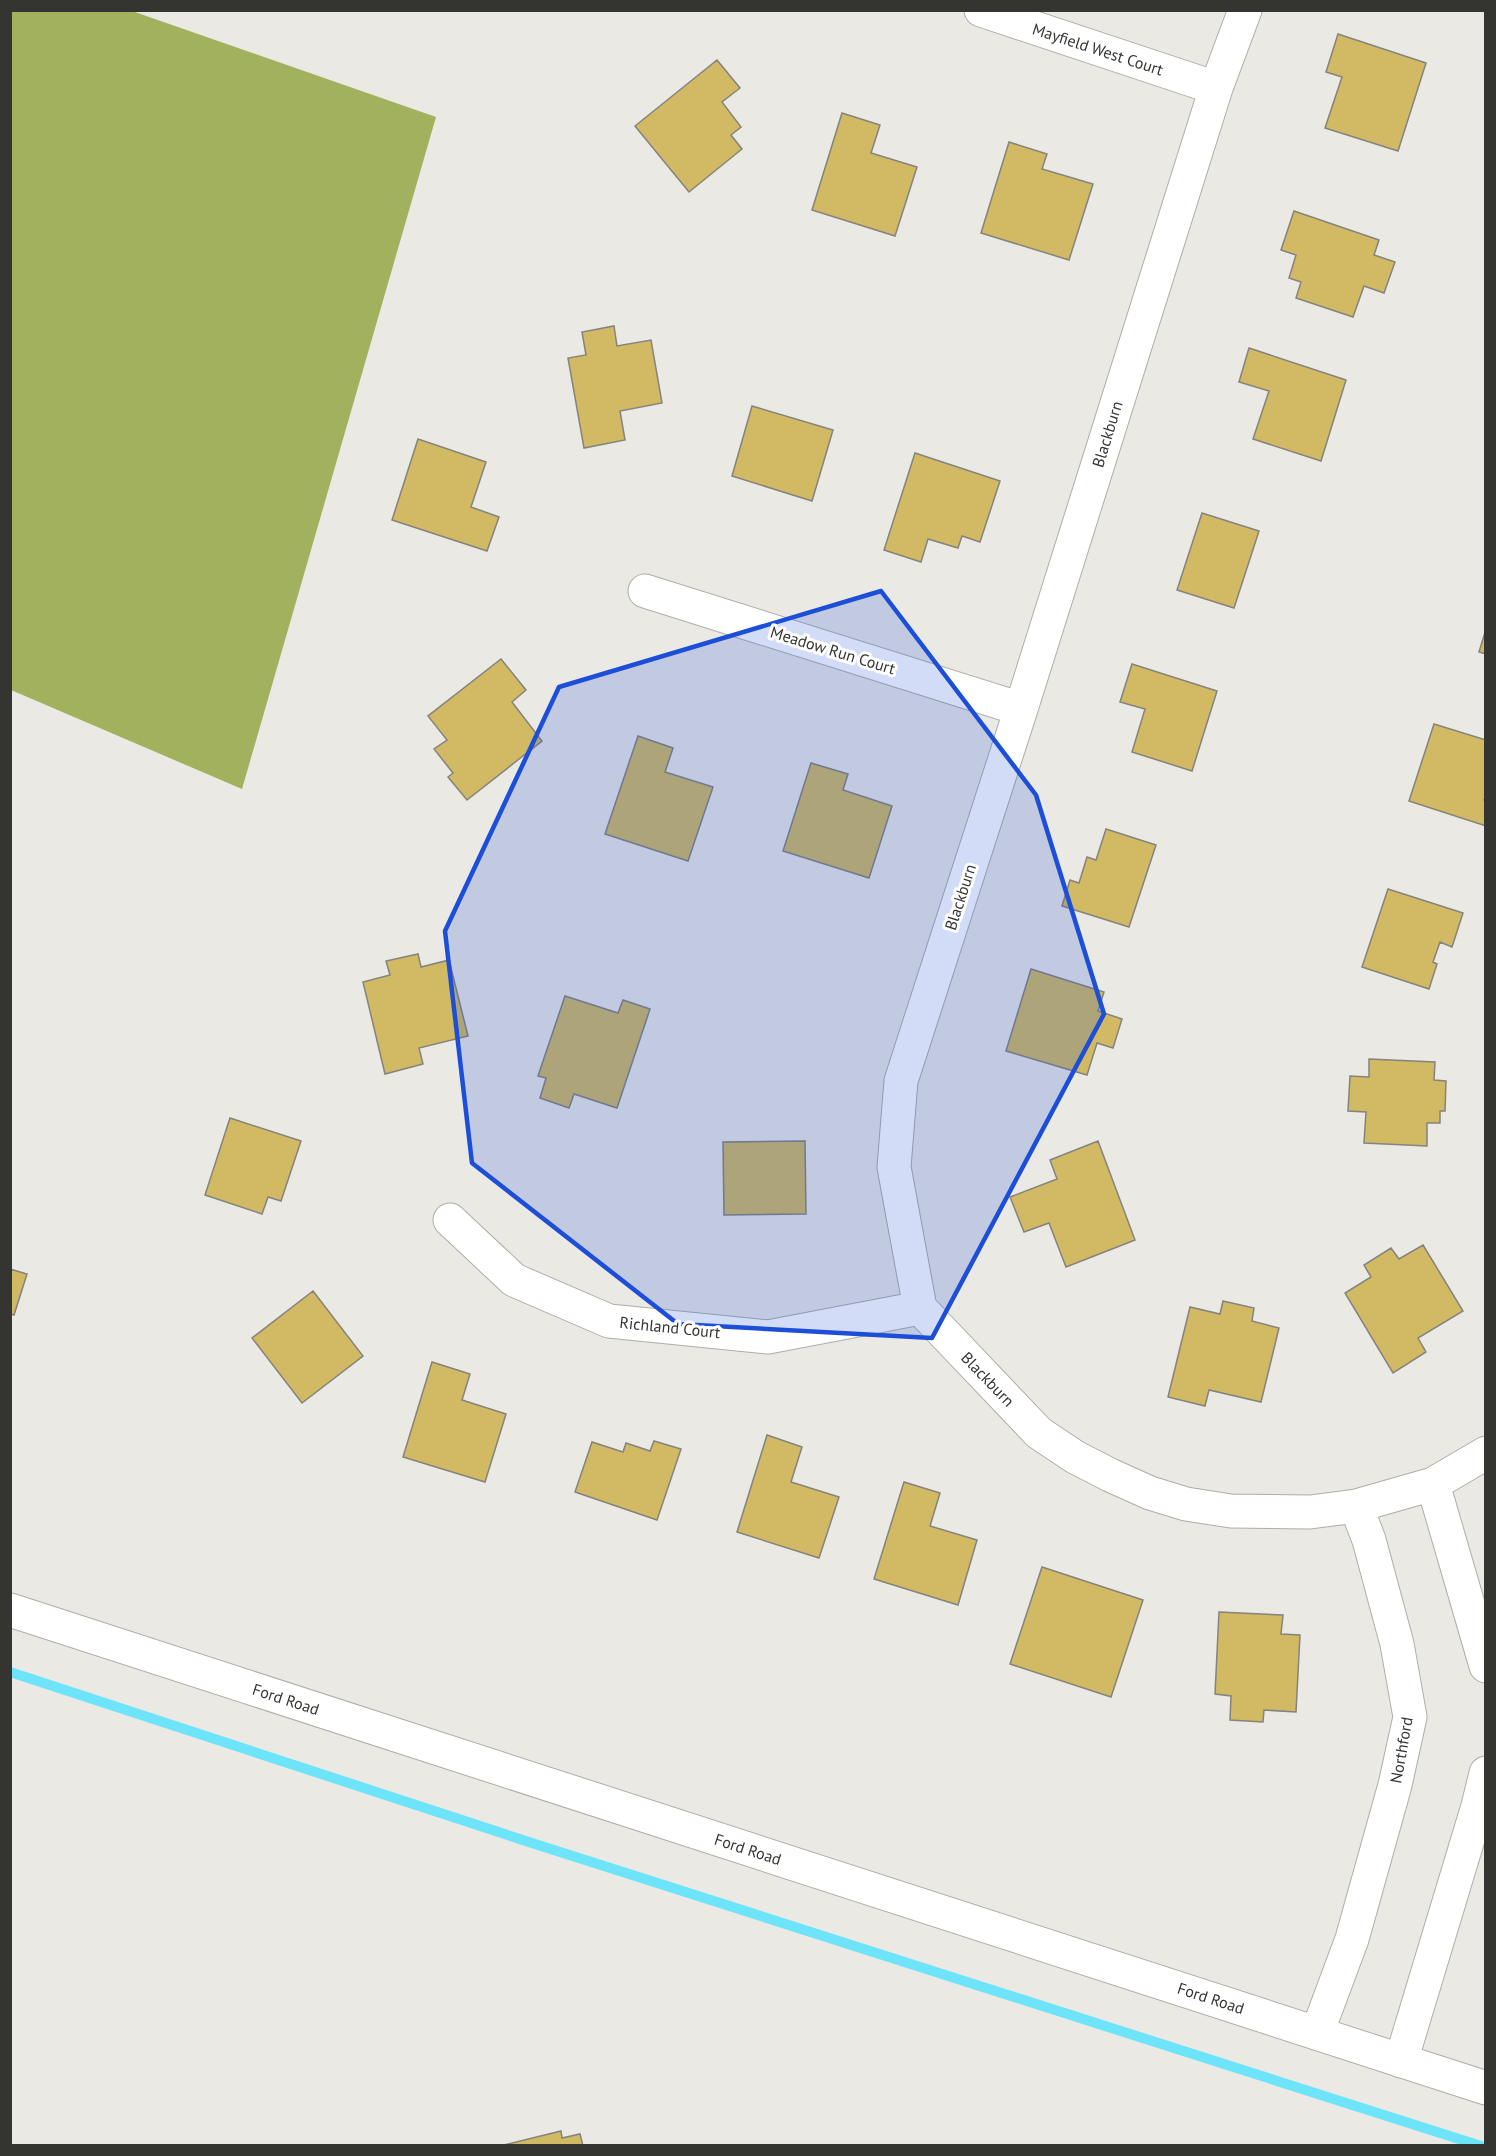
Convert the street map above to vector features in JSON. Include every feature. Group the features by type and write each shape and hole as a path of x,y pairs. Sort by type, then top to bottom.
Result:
{"street":[{"name":"Mayfield West Court","path":"981,10 1216,87"},
{"name":"Blackburn","path":"1245,10 1216,87 1021,709 901,1081 894,1167 920,1308 1039,1433 1075,1457 1110,1475 1150,1493 1186,1504 1231,1511 1310,1512 1356,1506"},
{"name":"Meadow Run Court","path":"645,591 1021,709"},
{"name":"Richland Court","path":"450,1220 514,1280 609,1321 768,1337 920,1308"},
{"path":"1356,1506 1433,1485 1485,1453"},
{"path":"1433,1485 1485,1666"},
{"name":"Northford","path":"1317,2033 1353,1940 1395,1785 1410,1717 1397,1644 1369,1540 1356,1506"},
{"name":"Ford Road","path":"10,1610 1485,2088"},
{"path":"1401,2061 1478,1806 1485,1773"}],"highlighted area":[{"path":"881,591 1036,795 1104,1014 932,1338 678,1324 472,1163 445,931 559,687"}],"green space":[{"path":"11,10 132,11 436,117 242,789 11,690"}],"building":[{"path":"1338,34 1426,63 1398,151 1325,128 1342,77 1326,72"},
{"path":"717,60 740,88 722,102 741,127 731,135 742,149 689,192 635,126"},
{"path":"842,113 880,125 871,153 917,167 895,236 812,210"},
{"path":"1009,142 1047,154 1042,169 1093,184 1069,260 981,233"},
{"path":"1294,211 1379,240 1374,255 1395,262 1384,293 1364,286 1353,317 1296,298 1301,282 1289,278 1296,255 1281,250"},
{"path":"614,326 617,346 651,340 662,403 620,411 625,440 584,448 568,358 586,355 582,332"},
{"path":"1249,348 1346,380 1321,461 1253,439 1269,391 1239,382"},
{"path":"752,406 833,430 812,501 732,476"},
{"path":"418,439 486,462 471,507 499,517 487,551 392,520"},
{"path":"915,453 1000,481 980,542 962,536 958,548 928,539 921,562 884,550"},
{"path":"1202,513 1259,531 1234,608 1177,590"},
{"path":"1486,629 1486,654 1479,652"},
{"path":"501,659 526,690 512,702 542,741 467,800 448,777 453,773 434,749 447,740 428,716"},
{"path":"1132,664 1217,691 1192,771 1132,752 1145,709 1120,702"},
{"path":"1434,724 1486,740 1486,795 1484,800 1486,801 1486,826 1409,801"},
{"path":"638,736 673,748 665,772 713,787 688,861 605,834"},
{"path":"811,763 848,774 843,790 892,806 869,878 783,851"},
{"path":"1106,829 1156,845 1129,927 1062,906 1070,880 1079,883 1087,857 1096,860"},
{"path":"1388,889 1463,913 1452,947 1440,942 1433,962 1437,964 1429,989 1362,967"},
{"path":"418,954 421,967 449,960 468,1036 419,1048 423,1064 385,1074 363,982 390,975 386,961"},
{"path":"1031,969 1104,992 1098,1011 1122,1019 1113,1048 1097,1043 1087,1075 1006,1051"},
{"path":"565,996 618,1013 623,1000 650,1009 617,1108 574,1094 569,1108 540,1098 546,1078 538,1076"},
{"path":"1369,1059 1435,1062 1434,1080 1446,1081 1445,1111 1440,1111 1440,1123 1427,1123 1427,1146 1364,1143 1366,1112 1348,1111 1350,1076 1369,1077"},
{"path":"230,1118 301,1141 281,1201 268,1197 262,1214 205,1195"},
{"path":"805,1141 806,1214 724,1215 723,1142"},
{"path":"1098,1141 1135,1240 1066,1267 1049,1223 1024,1232 1010,1197 1057,1179 1050,1160"},
{"path":"1423,1245 1463,1311 1418,1338 1426,1352 1393,1373 1345,1293 1371,1277 1364,1265 1391,1248 1399,1259"},
{"path":"10,1269 27,1274 14,1315 10,1314"},
{"path":"313,1291 363,1356 302,1403 252,1338"},
{"path":"1223,1301 1254,1308 1252,1321 1279,1328 1261,1402 1209,1390 1205,1406 1168,1397 1190,1307 1220,1314"},
{"path":"432,1362 470,1374 462,1400 506,1414 485,1482 403,1457"},
{"path":"767,1435 802,1447 791,1482 839,1497 819,1558 737,1532"},
{"path":"654,1441 681,1449 657,1520 575,1492 592,1442 623,1452 626,1443 650,1451"},
{"path":"904,1482 940,1493 930,1526 977,1540 958,1605 874,1579"},
{"path":"1042,1567 1143,1600 1111,1697 1010,1664"},
{"path":"1219,1612 1283,1615 1281,1634 1300,1635 1296,1712 1264,1710 1263,1722 1230,1720 1231,1696 1215,1694"},
{"path":"561,2131 562,2138 580,2134 583,2146 500,2146"}],"waterway":[{"path":"10,1672 535,1844 1481,2146"}]}
